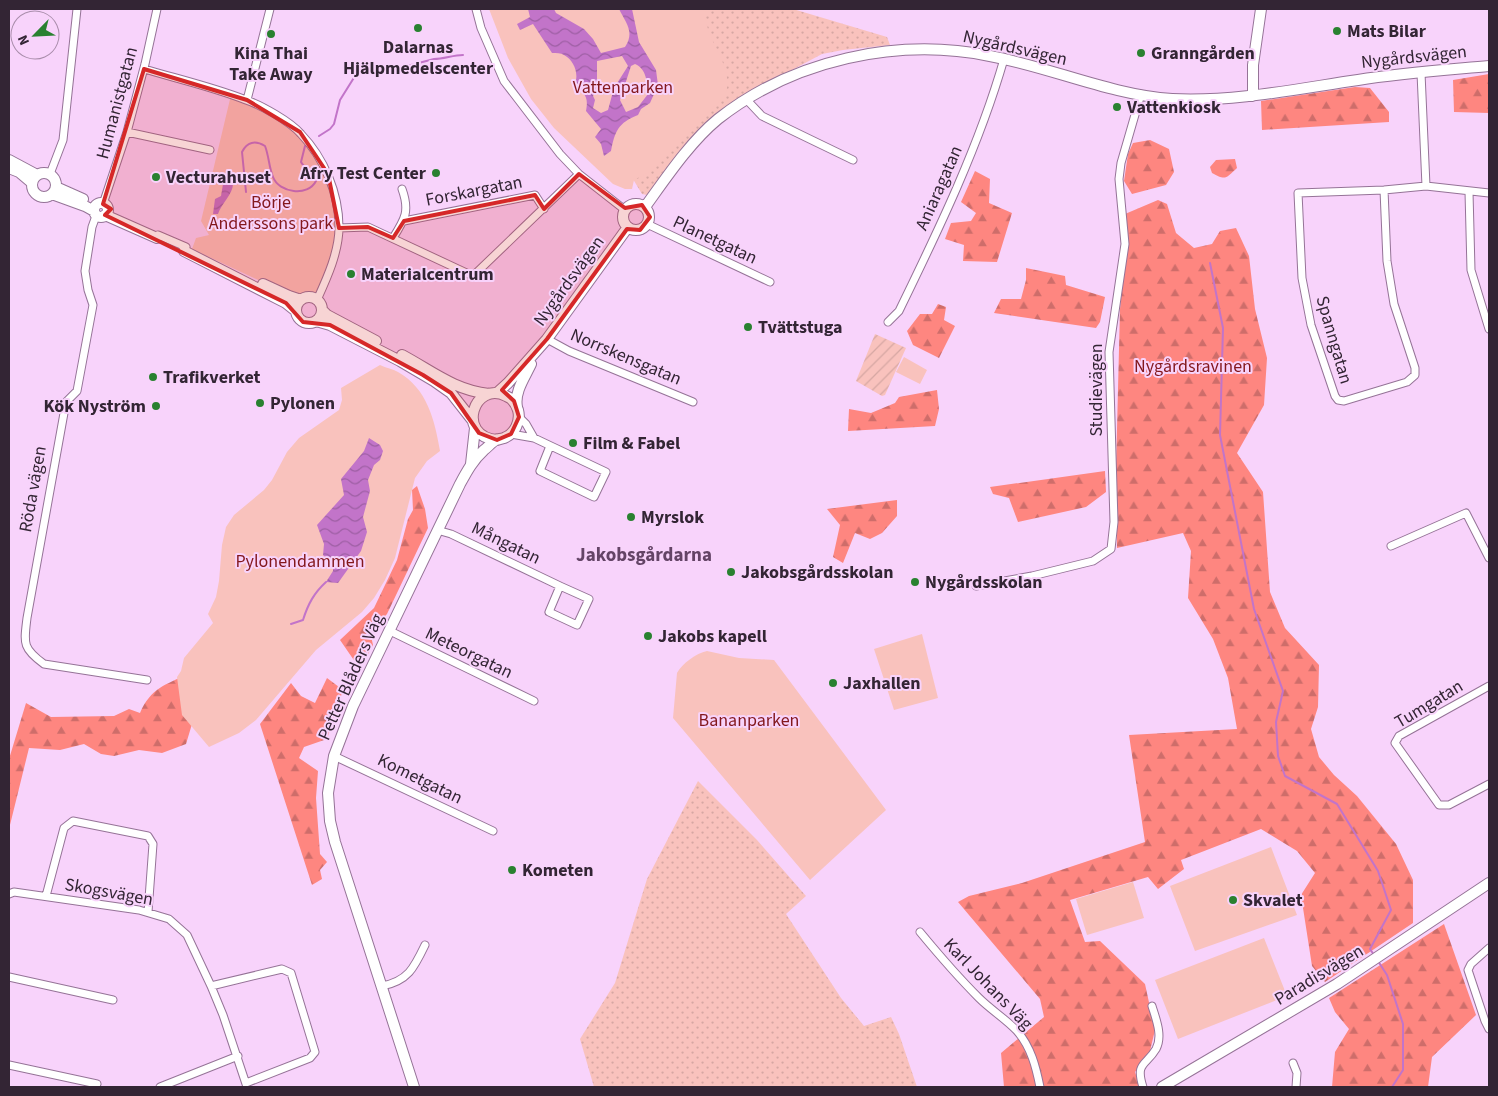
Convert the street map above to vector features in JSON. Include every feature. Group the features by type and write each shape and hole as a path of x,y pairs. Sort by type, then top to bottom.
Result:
{"street":[{"path":"50,174 63,140 77,9"},
{"name":"Humanistgatan","path":"100,211 127,132 144,69 157,9"},
{"path":"247,100 270,9"},
{"path":"476,9 480,28 504,81 560,154 579,174 625,210"},
{"path":"1253,96 1253,65 1262,11"},
{"name":"Nygårdsvägen","path":"646,207 690,146 717,120 746,99 828,63 898,49 948,50 1004,59 1031,65 1092,84 1169,99 1205,100 1253,96 1421,72 1489,66"},
{"name":"Aniaragatan","path":"888,322 899,311 948,206 983,125 994,96 1004,59"},
{"path":"144,69 247,100 268,110 300,132 316,152 328,174 335,196 339,228 336,249 320,305 322,314 316,321"},
{"path":"1421,72 1426,186"},
{"name":"Studievägen","path":"976,586 1032,576 1093,561 1110,549 1114,522 1109,352 1125,244 1119,179 1121,163 1141,94"},
{"path":"746,99 762,116 853,160"},
{"path":"127,132 210,150"},
{"path":"9,160 34,179"},
{"path":"9,168 34,179"},
{"path":"43,172 50,174 55,179 54,190 45,197 38,196 33,190 34,179 43,172"},
{"name":"Forskargatan","path":"339,228 368,227 472,276 579,174"},
{"name":"Spanngatan","path":"1384,190 1387,260 1393,296 1416,368 1415,375 1407,382 1344,401 1338,400 1334,396 1311,325 1302,278 1298,193 1384,190 1426,186 1489,193"},
{"name":"Forskargatan","path":"393,238 404,221 407,202 402,189"},
{"path":"54,190 301,300"},
{"path":"1469,192 1471,270 1489,328"},
{"name":"Forskargatan","path":"404,221 535,195 544,209"},
{"path":"634,204 646,207 649,214 647,224 640,230 628,228 623,221 625,210 634,204"},
{"name":"Röda vägen","path":"100,211 92,227 85,271 93,305 77,391 66,402 24,643 32,655 44,664 147,680"},
{"name":"Planetgatan","path":"647,224 770,282"},
{"name":"Nygårdsvägen","path":"493,393 508,383 547,340 628,228"},
{"path":"185,249 286,303 296,311"},
{"path":"534,438 509,397 493,393 471,392 453,384 416,362 327,315 320,305 308,297 298,303 296,311 298,317 303,322 316,321 330,325 400,361 451,393 484,437 497,440 511,434 534,438 606,472 594,496 540,471 550,446"},
{"name":"Norrskensgatan","path":"547,340 693,402"},
{"name":"Nygårdsvägen","path":"518,412 516,401 518,390 535,354"},
{"path":"474,424 474,407 478,402 493,393"},
{"path":"511,434 518,423 518,412"},
{"name":"Petter Blåders Väg","path":"414,1087 335,842 330,821 328,793 334,756 353,706 470,464 474,424"},
{"name":"Petter Blåders Väg","path":"470,464 497,440"},
{"path":"1391,546 1466,513 1489,558"},
{"name":"Mångatan","path":"437,530 451,534 589,599 577,625 549,612 560,586"},
{"name":"Meteorgatan","path":"390,631 534,701"},
{"name":"Tumgatan","path":"1489,686 1400,736 1395,743 1439,805 1449,805 1489,784"},
{"name":"Kometgatan","path":"334,756 493,831"},
{"path":"46,896 64,828 73,821 148,836 153,844 148,912"},
{"name":"Paradisvägen","path":"1162,1087 1338,984 1489,883"},
{"name":"Skogsvägen","path":"9,894 14,892 46,896 148,912 169,919 188,935 211,986 247,1085"},
{"name":"Karl Johans Väg","path":"920,932 946,964 980,999 1018,1032 1032,1054 1040,1087"},
{"path":"382,986 394,984 409,973 425,945"},
{"path":"1489,948 1471,964 1468,970 1481,1012 1489,1029"},
{"path":"211,986 282,969 291,973 315,1052 310,1058 247,1085"},
{"path":"9,977 113,1000"},
{"path":"1143,1087 1140,1076 1143,1063 1157,1048 1159,1034 1159,1027 1152,1006"},
{"path":"160,1087 238,1056"},
{"path":"1293,1063 1297,1073 1296,1087"},
{"path":"9,1065 97,1084"}],"highlighted area":[{"path":"144,69 247,100 300,132 328,174 339,228 368,227 393,238 404,221 535,195 544,209 579,174 625,208 642,205 650,217 640,230 627,229 547,339 502,390 514,401 519,417 511,434 497,440 479,433 451,393 423,375 330,325 303,322 286,303 105,215 111,209 103,204"}],"green space":[{"name":"Vattenparken","path":"489,9 706,9 709,31 726,73 725,95 653,170 634,180 632,189 625,189 613,184 554,128 531,99 508,58"},
{"path":"632,9 793,9 887,37 890,45 822,54 743,96 668,169 647,195 642,194 622,161"},
{"path":"1489,74 1489,113 1454,112 1453,80"},
{"path":"1355,87 1370,88 1389,112 1389,122 1262,130 1261,101"},
{"name":"Börje Anderssons park","path":"231,95 247,100 300,132 328,174 339,228 317,300 308,297 301,300 192,249 196,238 209,235 201,221"},
{"path":"1150,140 1169,149 1174,172 1166,185 1132,194 1124,181 1128,154 1133,143"},
{"path":"1235,159 1237,168 1228,176 1223,178 1212,173 1210,167 1216,160"},
{"path":"975,171 990,179 989,203 1012,213 997,262 963,261 964,245 945,239 951,223 971,221 976,213 961,202"},
{"name":"Nygårdsravinen","path":"1158,200 1167,204 1176,233 1194,248 1212,244 1220,231 1236,228 1249,256 1255,309 1267,358 1264,405 1237,453 1263,492 1270,592 1285,628 1319,665 1318,707 1311,729 1319,757 1334,775 1357,796 1396,844 1413,880 1413,923 1325,982 1312,966 1301,895 1315,873 1297,851 1261,829 1181,860 1184,869 1158,889 1148,877 1070,900 1085,942 1100,941 1145,984 1155,1030 1150,1051 1135,1072 1140,1087 1004,1087 1001,1053 1044,1017 1040,999 958,902 969,896 1022,883 1145,842 1129,735 1237,729 1228,678 1213,639 1188,598 1191,551 1183,533 1117,548 1116,469 1120,309 1127,240 1125,214"},
{"path":"1026,268 1065,276 1066,285 1105,297 1100,322 1096,328 994,313 1001,299 1021,299 1026,280"},
{"path":"938,304 946,307 944,320 955,326 939,358 913,345 907,331 920,314 932,314"},
{"path":"875,334 906,348 885,395 882,396 856,381"},
{"path":"904,357 927,370 920,384 896,372"},
{"name":"Pylonendammen","path":"380,365 396,371 408,379 423,396 432,417 440,451 427,461 415,478 395,558 374,598 362,612 316,650 256,720 239,733 209,747 182,715 177,677 181,671 184,658 213,623 208,614 216,597 226,527 234,515 264,490 272,480 287,452 299,438 339,410 342,400 341,388"},
{"path":"937,390 939,409 935,426 848,431 849,409 871,413 895,403 899,397"},
{"path":"1105,471 1106,492 1086,507 1018,522 1009,498 993,494 990,487"},
{"path":"417,486 425,509 428,528 387,614 375,627 371,636 373,645 360,669 340,640 374,608 397,560 408,519 413,510 412,490"},
{"path":"897,500 897,516 882,533 870,539 855,533 843,563 833,557 840,525 827,509"},
{"path":"922,634 938,698 894,710 874,649"},
{"name":"Bananparken","path":"707,651 739,658 774,660 886,810 810,880 673,718 677,673 690,659"},
{"path":"188,674 192,724 186,744 162,753 139,750 114,756 101,754 84,744 60,750 29,748 9,829 9,759 26,703 51,717 114,716 129,709 140,713 149,698 160,688"},
{"path":"327,678 343,690 327,739 304,747 299,758 318,771 316,798 320,854 327,862 320,870 322,879 312,885 260,724 291,683 301,696 315,703"},
{"path":"698,781 757,840 806,896 786,914 841,998 864,1026 891,1017 899,1034 917,1087 594,1087 580,1039 615,983 647,879"},
{"name":"Skvalet","path":"1271,847 1297,915 1195,951 1170,886"},
{"path":"1133,882 1144,918 1087,935 1076,899"},
{"path":"1444,924 1476,1015 1432,1057 1428,1087 1332,1087 1335,1052 1349,1029 1335,1012 1329,998"},
{"name":"Skvalet","path":"1264,938 1287,996 1178,1039 1155,980"}],"water":[{"name":"Vattenparken","path":"528,9 554,9 556,13 584,29 593,39 601,53 625,47 628,42 629,32 627,23 619,9 632,9 639,42 656,70 658,85 650,103 641,109 638,115 626,121 618,128 611,151 604,156 601,144 595,137 601,129 586,111 586,98 575,83 576,76 573,64 563,54 552,53 533,24 520,30 517,24 530,17","holes":["622,56 628,66 614,88 608,110 601,113 593,108 595,100 593,96 597,87 597,61","635,64 644,73 648,94 638,107 626,112 620,100 631,66"]},
{"path":"230,175 233,180 232,190 218,214 213,214 215,199 221,196 224,178"},
{"name":"Pylonendammen","path":"369,438 380,445 383,451 380,460 374,465 368,480 370,491 363,517 367,532 361,551 338,583 326,582 333,571 333,565 323,555 324,544 317,525 344,495 341,479 364,451"}],"waterway":[{"path":"319,136 334,124 340,100 355,76 363,71 388,71 434,59 463,55"},
{"path":"246,192 242,152 246,146 252,143 265,146 276,182 281,187 294,191 307,189 316,181 301,162 305,146"},
{"path":"1210,263 1223,328 1220,435 1254,609 1283,691 1276,722 1278,756 1285,776 1337,804 1378,871 1391,910 1370,949 1374,955"},
{"path":"291,624 303,620 312,599 326,582"},
{"path":"1378,961 1387,975 1403,1024 1403,1070 1392,1087"}],"place":[{"name":"Dalarnas Hjälpmedelscenter","path":"418,28"},
{"name":"Mats Bilar","path":"1337,31"},
{"name":"Kina Thai Take Away","path":"271,34"},
{"name":"Granngården","path":"1141,53"},
{"name":"Vattenkiosk","path":"1117,107"},
{"name":"Afry Test Center","path":"436,173"},
{"name":"Vecturahuset","path":"156,177"},
{"name":"Materialcentrum","path":"351,274"},
{"name":"Tvättstuga","path":"748,327"},
{"name":"Trafikverket","path":"153,377"},
{"name":"Pylonen","path":"260,403"},
{"name":"Kök Nyström","path":"156,406"},
{"name":"Film & Fabel","path":"573,443"},
{"name":"Myrslok","path":"631,517"},
{"name":"Jakobsgårdsskolan","path":"731,572"},
{"name":"Nygårdsskolan","path":"915,582"},
{"name":"Jakobs kapell","path":"648,636"},
{"name":"Jaxhallen","path":"833,683"},
{"name":"Kometen","path":"512,870"},
{"name":"Skvalet","path":"1233,900"}],"district":[{"name":"Jakobsgårdarna","path":"644,555"}]}
